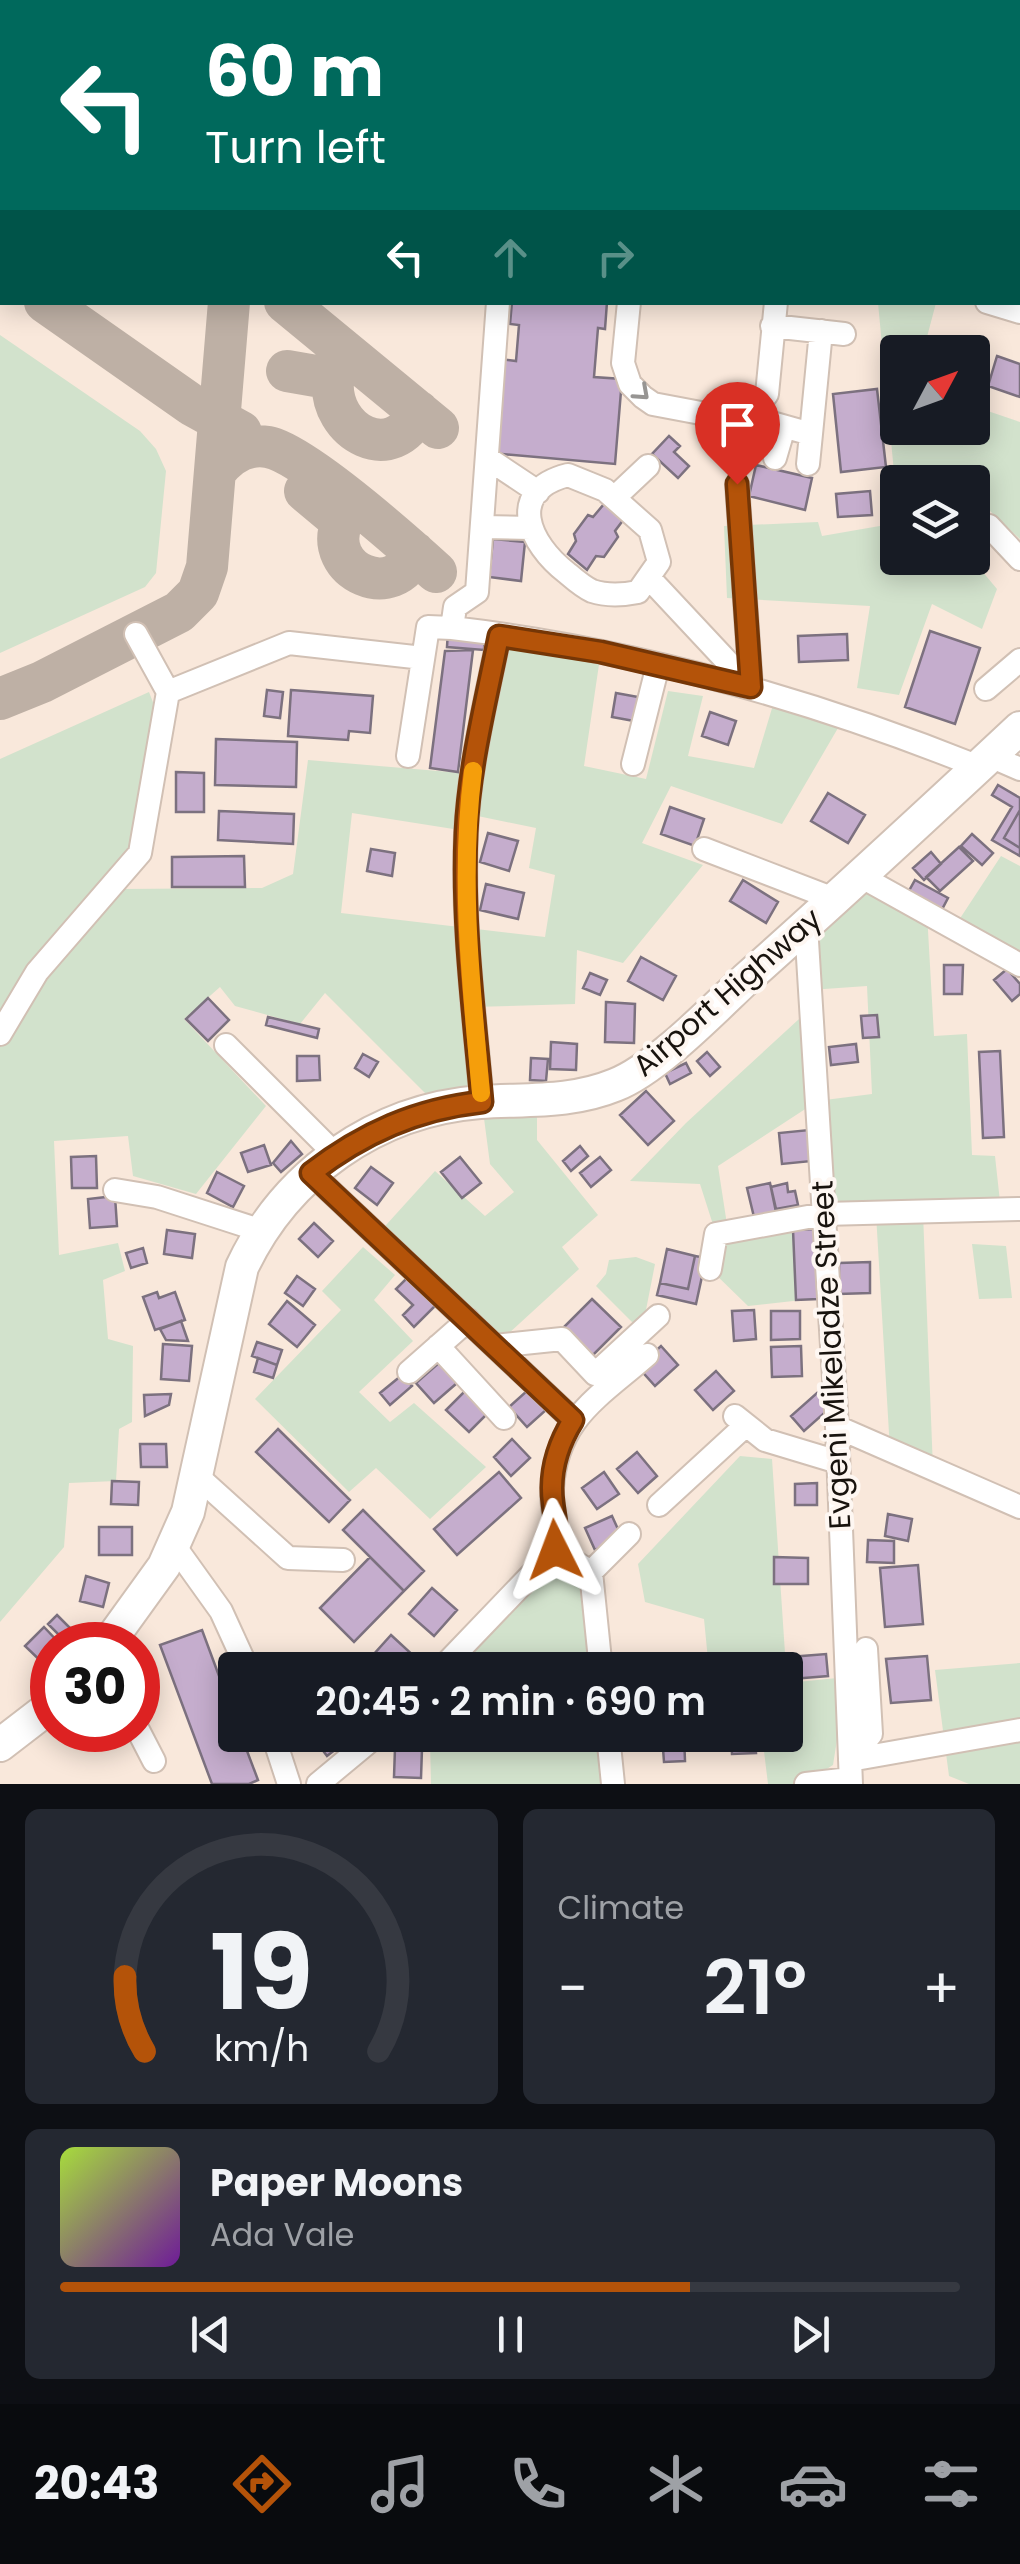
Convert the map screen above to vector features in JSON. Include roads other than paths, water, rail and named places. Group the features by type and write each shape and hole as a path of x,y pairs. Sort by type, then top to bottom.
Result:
{"highway":[{"name":"Airport Highway","path":"124,1622 155,1580 188,1512 242,1267 259,1230 323,1163 402,1120 439,1107 579,1097 619,1084 663,1052 860,876 996,764 1020,728"},
{"path":"0,1744 30,1722"}],"street":[{"path":"452,628 455,607 477,592 498,305"},
{"path":"629,305 623,363 630,384 652,404 734,415 758,405 767,394 776,305"},
{"path":"772,326 833,332 808,464"},
{"path":"735,442 772,423 811,434"},
{"path":"775,458 784,427"},
{"path":"487,458 538,492"},
{"path":"614,498 648,466"},
{"path":"568,475 586,480 614,498 650,530 657,545 660,562 638,592 589,590 549,559 531,534 528,514 533,498 555,478 568,475"},
{"path":"737,484 751,687"},
{"path":"482,527 530,528"},
{"path":"990,527 1020,559"},
{"path":"650,579 751,687"},
{"path":"408,756 428,627 601,652 751,687 996,764"},
{"path":"0,1034 37,972 140,853 168,692 136,634"},
{"path":"482,1102 466,929 466,831 494,634"},
{"path":"168,692 289,642 423,658"},
{"path":"986,689 1020,660"},
{"path":"634,764 658,665"},
{"path":"704,849 834,900"},
{"path":"860,876 1020,965"},
{"name":"Evgeni Mikeladze Street","path":"806,926 837,1427 850,1775"},
{"path":"226,1045 323,1163 468,1320 573,1420"},
{"path":"114,1190 157,1197 259,1230"},
{"path":"710,1269 716,1234 824,1214 1020,1209"},
{"path":"495,1346 562,1339 595,1374 658,1316"},
{"path":"409,1372 468,1320"},
{"path":"438,1346 504,1418"},
{"path":"457,1652 555,1550 558,1536 552,1492 562,1438 573,1420 647,1355"},
{"path":"660,1505 740,1421 765,1440 838,1462"},
{"path":"837,1427 1020,1507"},
{"path":"196,1474 288,1558 343,1560"},
{"path":"591,1572 629,1534"},
{"path":"173,1544 221,1610 240,1652"},
{"path":"555,1550 591,1572"},
{"path":"591,1572 599,1652"},
{"path":"850,1775 871,1734 866,1649"},
{"path":"806,1784 1020,1730"},
{"path":"149,1752 154,1761"},
{"path":"279,1752 289,1784"},
{"path":"318,1784 357,1752"},
{"path":"610,1752 613,1784"}]}
